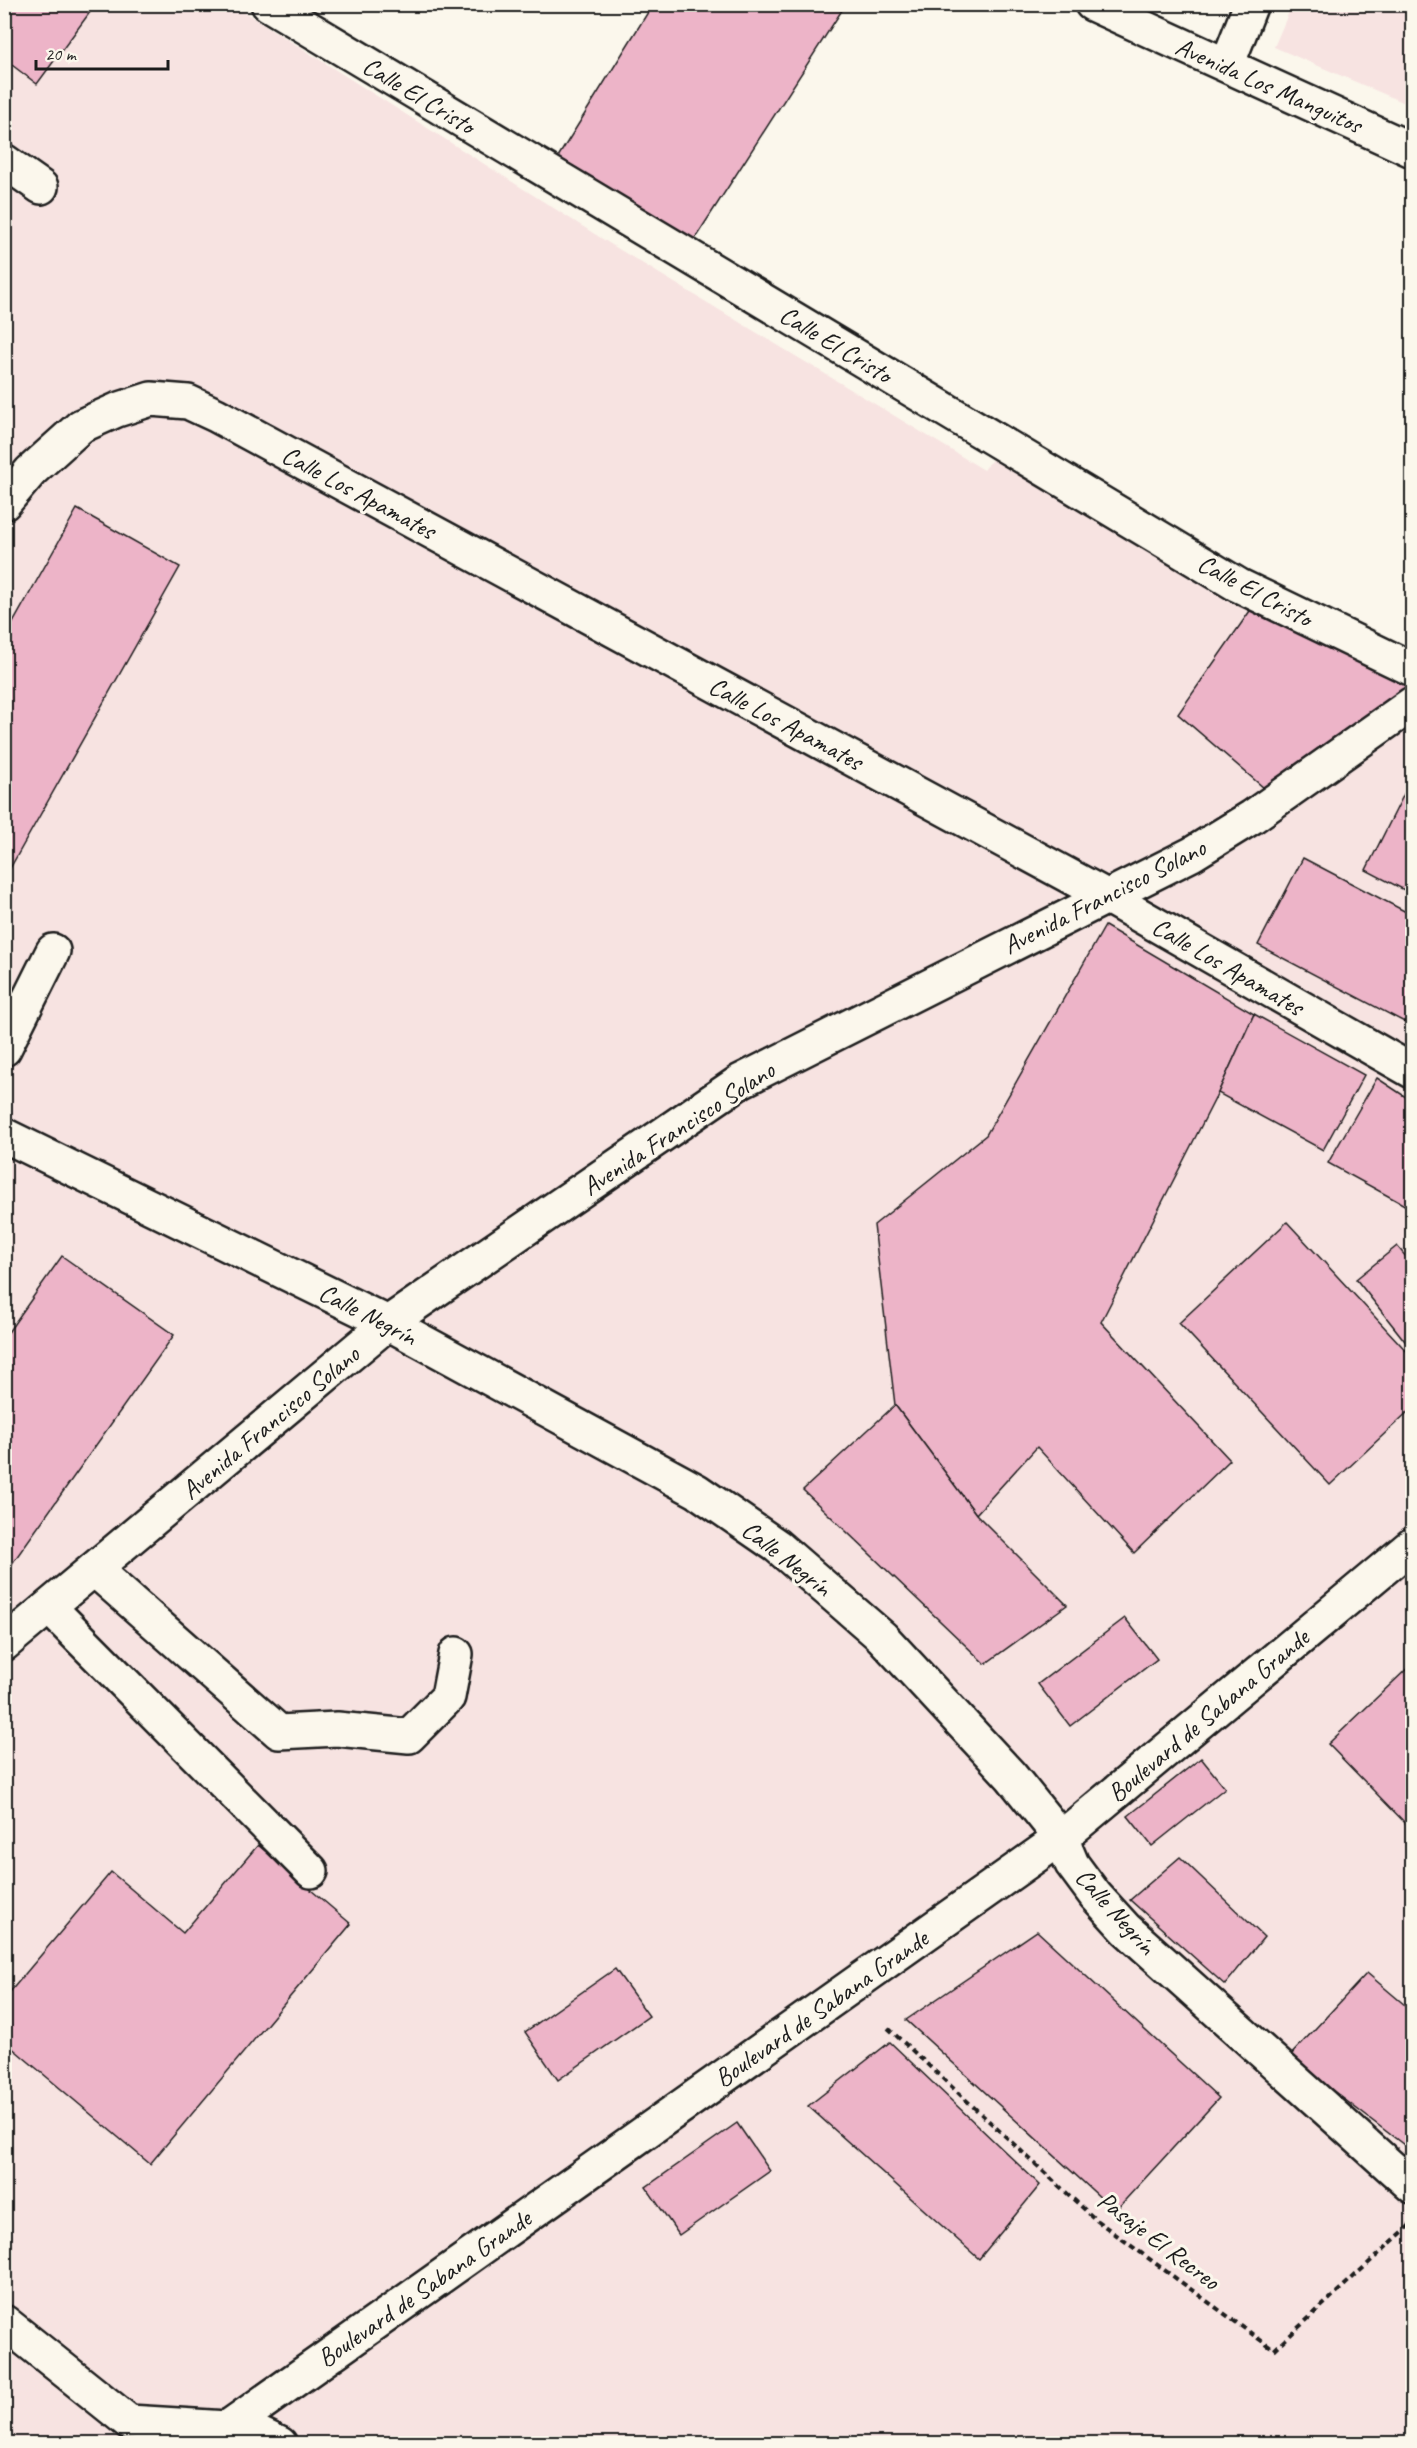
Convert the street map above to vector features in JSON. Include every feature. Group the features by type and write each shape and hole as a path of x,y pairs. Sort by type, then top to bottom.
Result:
{"street":[{"name":"Calle El Cristo","path":"268,4 1238,585 1413,669"},
{"name":"Avenida Los Manguitos","path":"1092,4 1413,150"},
{"path":"1227,65 1251,4"},
{"path":"4,161 41,187"},
{"name":"Calle Los Apamates","path":"4,503 32,471 81,426 117,410 151,399 188,402 216,415 1106,896 1413,1071"},
{"name":"Avenida Francisco Solano","path":"4,1644 388,1323 741,1081 1192,854 1232,830 1413,704"},
{"path":"4,1049 53,951"},
{"name":"Calle Negrín","path":"4,1135 388,1323 697,1491 777,1546 882,1637 1011,1776 1061,1838 1072,1864 1095,1895 1126,1929 1413,2186"},
{"name":"Boulevard de Sabana Grande","path":"218,2436 1061,1838 1413,1545"},
{"path":"94,1569 279,1732 337,1729 409,1736 448,1696 456,1654"},
{"path":"49,1607 311,1871"},
{"path":"4,2322 129,2422 218,2436 255,2432 280,2444"}],"path":[{"name":"Pasaje El Recreo","path":"888,2028 1096,2220 1274,2350 1413,2223"}],"shaded area":[{"path":"5,5 233,5 612,245 984,470 1000,449 1262,620 1412,711 1412,2443 5,2444"},
{"path":"1292,5 1412,5 1412,106 1274,47"}],"building":[{"path":"4,4 96,4 37,84 4,59"},
{"path":"653,4 846,4 694,240 553,165"},
{"path":"77,509 180,567 4,879 4,639"},
{"path":"1252,608 1408,686 1271,794 1178,714"},
{"path":"1412,778 1412,894 1366,870"},
{"path":"1303,858 1412,915 1412,1026 1258,945"},
{"path":"1105,926 1254,1014 1218,1093 1101,1322 1230,1460 1134,1553 1037,1447 976,1514 895,1405 874,1225 986,1135"},
{"path":"1254,1014 1364,1075 1323,1150 1218,1093"},
{"path":"1377,1078 1412,1101 1412,1206 1410,1208 1328,1163"},
{"path":"1287,1222 1412,1357 1412,1408 1330,1485 1179,1323"},
{"path":"1397,1246 1412,1264 1412,1350 1356,1279"},
{"path":"62,1256 174,1335 4,1575 4,1338"},
{"path":"895,1405 976,1514 1067,1605 985,1664 803,1490"},
{"path":"1125,1618 1157,1659 1070,1726 1038,1684"},
{"path":"1412,1664 1412,1830 1328,1744"},
{"path":"1201,1758 1225,1788 1152,1846 1128,1816"},
{"path":"258,1845 351,1924 150,2164 4,2041 4,1999 111,1872 183,1933"},
{"path":"1180,1857 1264,1937 1225,1985 1130,1900"},
{"path":"1037,1931 1219,2098 1115,2211 906,2020"},
{"path":"615,1969 649,2016 558,2080 525,2032"},
{"path":"1367,1973 1412,2011 1412,2151 1289,2057"},
{"path":"890,2042 1040,2185 979,2259 808,2106"},
{"path":"737,2123 770,2171 679,2235 646,2187"}]}
